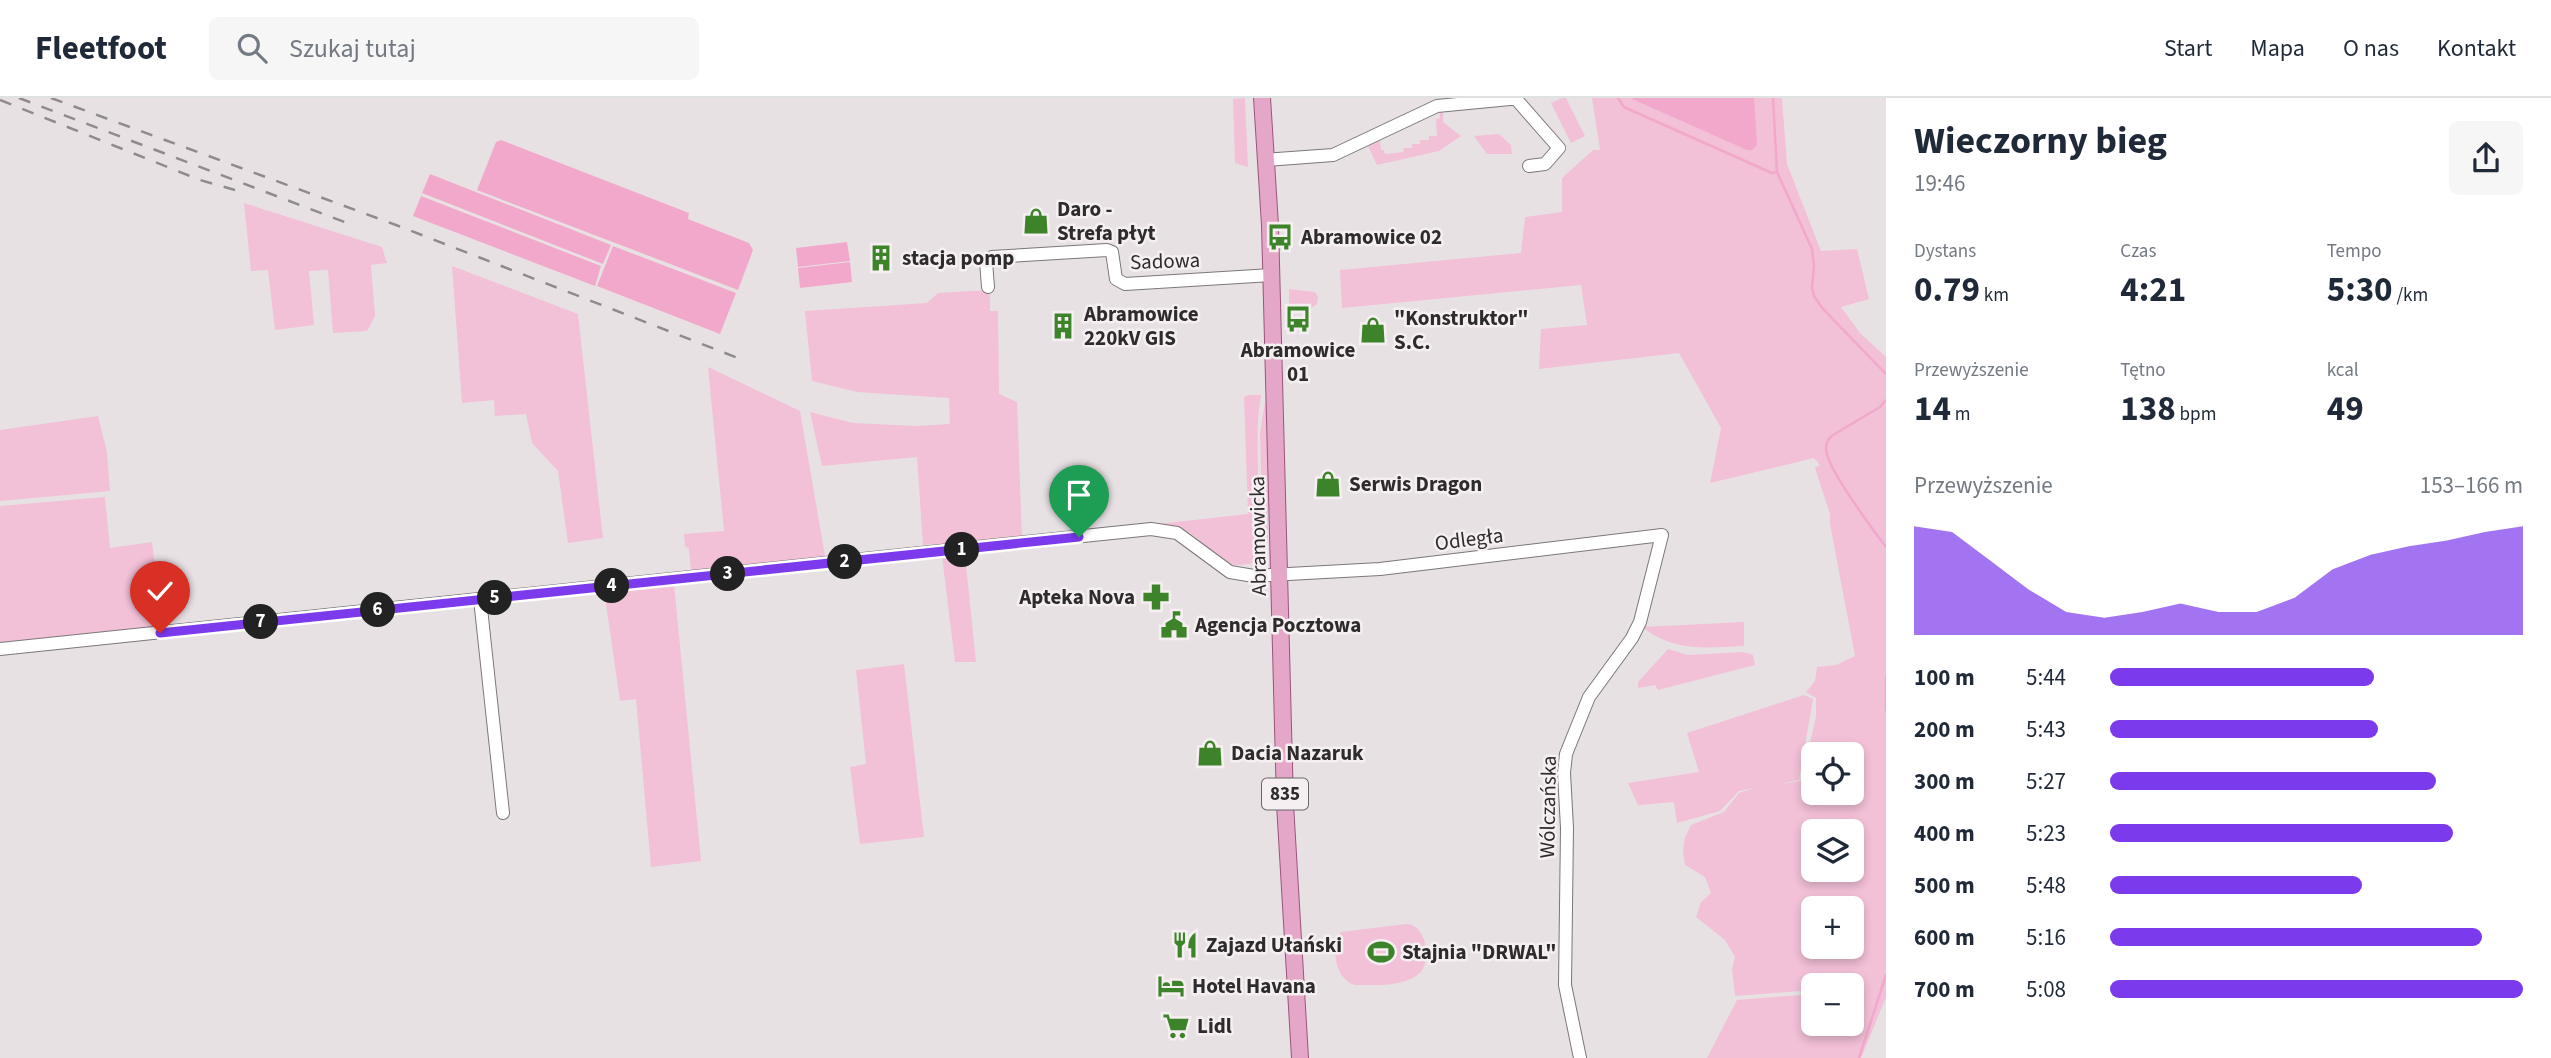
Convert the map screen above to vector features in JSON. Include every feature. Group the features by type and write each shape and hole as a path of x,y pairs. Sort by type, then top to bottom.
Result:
{"main road":[{"name":"Abramowicka","path":"1262,98 1272,275 1285,814 1300,1058"}],"street":[{"path":"1265,160 1333,155 1437,106 1516,99 1559,148 1545,164 1529,166"},
{"name":"Sadowa","path":"988,288 986,262 992,257 1107,250 1112,252 1116,279 1125,284 1272,275"},
{"name":"Odległa","path":"0,649 1155,529 1181,536 1230,572 1248,576 1394,567 1662,535"},
{"name":"Wólczańska","path":"1580,1058 1565,985 1566,754 1589,697 1632,638 1640,622 1662,535"},
{"path":"480,599 503,813"}],"shaded area":[{"path":"1245,98 1248,167 1235,163 1233,99"},
{"path":"1566,98 1585,136 1571,143 1551,103"},
{"path":"1592,98 1782,98 1787,164 1821,251 1857,249 1869,299 1841,307 1860,333 1886,357 1886,997 1861,1058 1707,1058 1737,1000 1801,995 1801,1036 1864,1036 1864,973 1801,973 1801,991 1735,996 1732,969 1735,957 1725,940 1696,917 1701,902 1711,893 1705,877 1685,865 1683,851 1685,837 1691,825 1724,812 1739,793 1754,788 1739,791 1720,811 1677,823 1674,802 1638,805 1628,783 1699,772 1687,733 1804,695 1813,699 1806,742 1801,742 1799,780 1775,785 1801,781 1801,805 1864,805 1864,742 1810,742 1816,717 1816,698 1806,692 1815,681 1817,667 1836,665 1855,656 1830,514 1815,468 1820,465 1814,458 1710,483 1721,428 1679,353 1539,369 1541,329 1587,325 1581,285 1342,308 1340,270 1521,253 1525,217 1562,212 1562,178 1593,150 1600,150"},
{"path":"1630,98 1754,98 1757,145 1752,150 1747,150"},
{"path":"1443,110 1443,122 1461,136 1439,151 1377,165 1368,146 1380,140 1381,150 1384,150 1385,154 1404,152 1403,148 1412,148 1412,144 1420,144 1420,140 1429,140 1429,136 1437,136 1436,119 1440,118 1440,111"},
{"path":"1499,134 1511,145 1512,154 1487,154 1474,136"},
{"path":"501,140 689,213 688,219 749,243 753,250 738,290 477,190 496,142"},
{"path":"430,174 611,245 603,264 422,193"},
{"path":"421,196 601,266 595,286 413,216"},
{"path":"244,203 382,247 387,263 371,265 375,316 367,331 333,333 328,270 309,271 314,325 275,330 268,270 251,271"},
{"path":"847,242 850,261 798,267 796,248"},
{"path":"613,246 736,293 720,334 597,286"},
{"path":"850,262 852,282 800,288 798,268"},
{"path":"452,266 578,314 603,538 568,543 558,471 532,443 526,414 495,416 494,400 462,403"},
{"path":"1289,289 1315,292 1318,297 1317,304 1311,308 1289,310"},
{"path":"990,290 990,311 998,311 999,394 1017,402 1022,538 923,545 917,457 822,466 810,412 853,423 916,426 950,424 949,398 857,392 812,381 805,311 927,303 938,293"},
{"path":"708,367 800,411 825,556 691,571 689,549 685,546 684,534 724,531"},
{"path":"1261,395 1257,437 1259,502 1252,563 1241,565 1218,558 1186,531 1158,524 1248,514 1244,397"},
{"path":"1266,396 1268,543 1263,543 1260,433"},
{"path":"98,416 107,452 110,491 0,501 0,430"},
{"path":"105,497 110,548 152,542 162,627 0,643 0,506"},
{"path":"965,555 976,662 955,662 942,556"},
{"path":"674,584 701,861 651,867 636,699 620,701 604,590"},
{"path":"1744,622 1744,646 1730,647 1678,645 1642,627"},
{"path":"1668,649 1688,655 1743,652 1753,655 1755,665 1658,690 1655,685 1638,688 1638,682"},
{"path":"904,664 924,837 860,844 850,767 866,764 856,670"},
{"name":"Stajnia \"DRWAL\"","path":"1406,924 1419,930 1423,937 1426,955 1422,971 1409,980 1395,984 1356,985 1343,977 1335,954 1341,932"}],"waterway":[{"path":"1618,98 1624,107 1772,173 1777,172"},
{"path":"1773,98 1777,172 1812,249 1814,296 1823,309 1886,374"},
{"path":"1886,400 1880,407 1833,435 1826,449 1834,470 1886,547"},
{"path":"1886,677 1886,710"},
{"path":"1859,1058 1886,975"}],"railway":[{"path":"19,98 355,226"},
{"path":"51,98 396,225 743,360"},
{"path":"0,100 200,180 235,190"}],"place":[{"name":"Daro - Strefa płyt","path":"1036,221"},
{"name":"Abramowice 02","path":"1280,237"},
{"name":"stacja pomp","path":"881,258"},
{"name":"Abramowice 01","path":"1298,319"},
{"name":"Abramowice 220kV GIS","path":"1063,326"},
{"name":"\"Konstruktor\" S.C.","path":"1373,330"},
{"name":"Serwis Dragon","path":"1328,484"},
{"name":"Apteka Nova","path":"1156,597"},
{"name":"Agencja Pocztowa","path":"1174,625"},
{"name":"Dacia Nazaruk","path":"1210,753"},
{"name":"Zajazd Ułański","path":"1185,945"},
{"name":"Stajnia \"DRWAL\"","path":"1381,952"},
{"name":"Hotel Havana","path":"1171,986"},
{"name":"Lidl","path":"1176,1026"}],"route":[{"path":"160,633 1079,537"}]}
